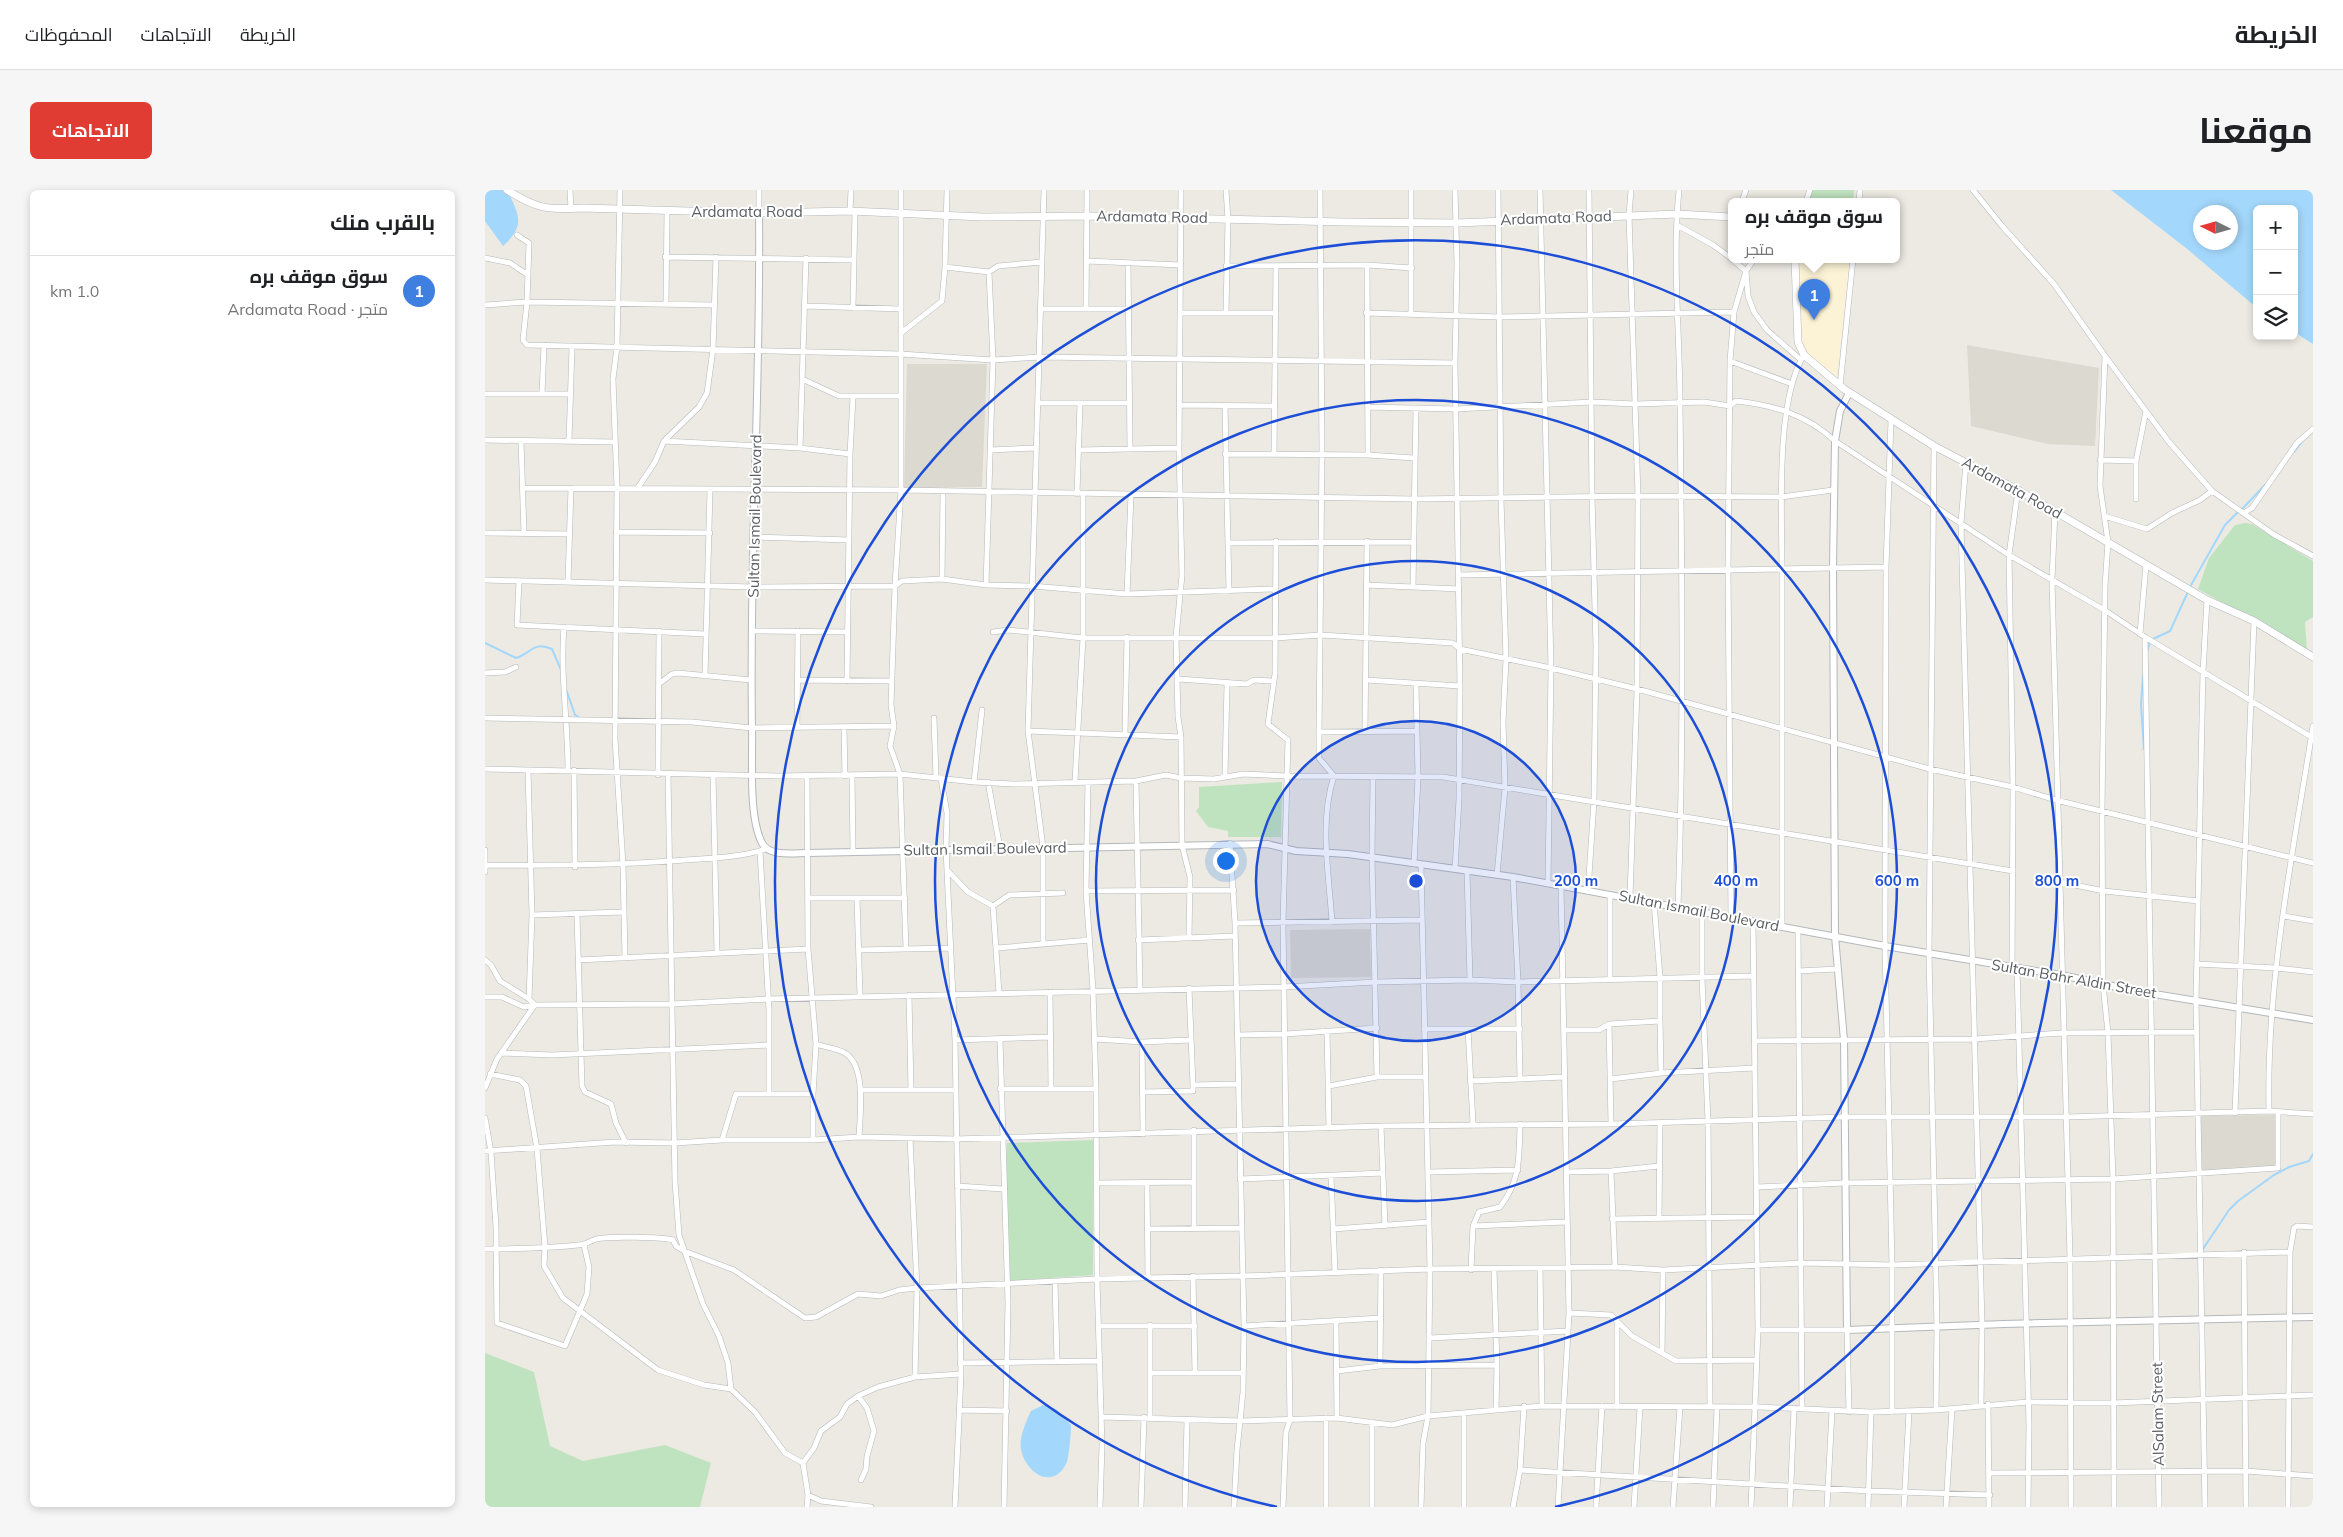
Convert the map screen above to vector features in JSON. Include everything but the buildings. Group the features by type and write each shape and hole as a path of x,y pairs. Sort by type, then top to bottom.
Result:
{"main road":[{"name":"Ardamata Road","path":"507,190 537,207 571,209 759,213 853,211 946,216 1088,216 1412,223 1677,214 1728,217"},
{"path":"1795,263 1797,334 1803,357"},
{"name":"Ardamata Road","path":"1803,357 1840,386 1934,446 2018,490 2207,600 2254,621 2313,657"}],"street":[{"path":"571,190 571,209"},
{"path":"620,190 617,347 613,379 617,488 614,628 615,722 623,865 625,958"},
{"path":"759,190 759,213"},
{"path":"851,190 854,260 853,308"},
{"path":"901,190 901,490 895,586 891,705 894,726 890,746 900,774 906,949"},
{"path":"901,333 942,302 947,190"},
{"path":"1043,190 1040,357 1029,634 1028,731 1039,803 1043,847 1043,944"},
{"path":"1086,309 1087,190"},
{"path":"1181,190 1179,496 1182,576 1176,636 1179,678 1178,717 1181,737 1183,845 1190,876 1188,890 1189,938"},
{"path":"1226,190 1228,219 1226,313"},
{"path":"1320,190 1322,267 1322,542 1319,758 1334,776"},
{"path":"1411,190 1411,314"},
{"path":"1455,190 1455,363 1460,649 1455,869"},
{"path":"1497,875 1505,788 1503,722 1506,659 1501,499 1502,408 1499,190"},
{"path":"1540,190 1539,219 1547,406 1551,668 1547,884"},
{"path":"1589,190 1589,315 1592,402 1595,679 1594,801 1589,891"},
{"path":"1630,898 1637,689 1636,572 1638,496 1629,215 1631,190"},
{"path":"1678,907 1681,815 1680,404 1677,312 1677,214 1679,190"},
{"path":"1973,190 2002,226 2054,284 2169,442 2212,491 2273,534 2313,556"},
{"path":"666,303 667,211"},
{"name":"Sultan Ismail Boulevard","path":"759,213 757,447 751,680 752,775 757,828 763,850 807,853 1231,843 1267,844 1285,848 1373,857 1513,877 1835,936"},
{"path":"1677,224 1728,256"},
{"path":"517,236 529,243 527,302 523,340 527,345 900,354 993,360 1040,357 1455,363"},
{"path":"665,257 854,260"},
{"path":"485,258 510,263 528,275"},
{"path":"637,488 655,462 664,441 704,400 707,393 713,349 716,258"},
{"path":"800,448 807,258"},
{"path":"1087,261 1181,265"},
{"path":"945,267 989,272 998,266 1042,262"},
{"path":"1128,263 1130,449"},
{"path":"1737,263 1746,271 1748,296 1754,312 1767,330 1803,357 1792,384 1787,411 1781,497 1780,730 1783,927"},
{"path":"1731,917 1731,715 1728,570 1730,361 1734,312 1746,271 1751,263"},
{"path":"1840,386 1853,263"},
{"path":"1226,266 1322,267 1367,265 1412,268"},
{"path":"1367,265 1366,362 1368,455"},
{"path":"1274,454 1276,267"},
{"path":"986,585 993,360 989,272"},
{"path":"485,305 527,302 618,305 666,303 714,305"},
{"path":"805,306 901,309"},
{"path":"1041,309 1129,309"},
{"path":"1366,313 1500,317 1734,312"},
{"path":"1181,313 1275,313"},
{"path":"542,394 544,346"},
{"path":"569,441 572,347"},
{"path":"2105,356 2100,460 2107,542 2102,810 2104,891 2103,984 2108,1033 2113,1179 2114,1507"},
{"path":"1730,361 1792,384"},
{"path":"802,379 829,393 853,398 901,396"},
{"path":"1849,392 1840,411 1835,441 1833,490 1835,936 1843,1040 1845,1264 1849,1412"},
{"path":"485,394 570,394"},
{"path":"847,681 850,454 853,398"},
{"path":"1368,407 1502,408 1592,402 1635,404 1705,402 1729,406 1736,401 1787,411 1819,426 1835,441 2009,555 2106,611 2140,634 2312,737"},
{"path":"1038,403 1129,404"},
{"path":"1075,782 1079,732 1084,592 1078,450 1079,403"},
{"path":"1180,405 1275,406"},
{"path":"1225,406 1229,591"},
{"path":"1413,587 1415,408"},
{"path":"2136,499 2136,460 2146,411"},
{"path":"1891,420 1886,567 1885,946 1893,1329 1892,1412"},
{"path":"2244,513 2252,508 2297,443 2313,429"},
{"path":"485,440 615,442"},
{"path":"521,441 524,534"},
{"path":"664,441 800,448 850,454"},
{"path":"1934,446 1929,954 1935,1183 1936,1410"},
{"path":"990,450 1035,448"},
{"path":"1078,450 1179,448"},
{"path":"1225,454 1322,454 1414,458"},
{"path":"2100,460 2136,460"},
{"path":"1966,463 1961,523 1982,1325 1981,1405"},
{"path":"523,488 755,491 901,490 1415,500 1638,496 1781,497 1833,490"},
{"path":"569,582 571,488"},
{"path":"705,676 710,490"},
{"path":"2018,490 2009,555 2015,968 2026,1259 2028,1507"},
{"path":"2104,516 2147,529 2172,513 2200,500 2212,491"},
{"path":"942,579 943,492"},
{"path":"1127,594 1131,495"},
{"path":"2055,511 2052,580 2062,1033 2070,1258 2071,1507"},
{"path":"616,532 709,533"},
{"path":"485,533 569,534"},
{"path":"755,537 849,540"},
{"path":"1228,543 1276,541 1413,542"},
{"path":"1276,541 1274,681 1268,724 1288,740 1283,987 1287,1128 1285,1178 1289,1274 1290,1420 1286,1432 1283,1507"},
{"path":"1365,731 1367,541"},
{"path":"2140,634 2147,565"},
{"path":"1459,576 1886,567"},
{"path":"485,580 753,587 895,586 902,581 942,579 986,585 1032,586 1084,592 1127,594 1274,589"},
{"path":"519,581 517,625 614,628 705,634"},
{"path":"1366,585 1459,589"},
{"path":"2205,1507 2196,1000 2203,672 2207,600"},
{"path":"2235,1113 2254,621"},
{"path":"564,627 562,648 571,770 575,867"},
{"path":"993,632 1008,630 1029,634 1083,638 1176,636 1275,638 1321,635 1453,643 1460,649 1551,668 1637,689 1930,770 2013,787 2056,800 2313,863"},
{"path":"659,631 659,775"},
{"path":"753,631 848,632"},
{"path":"797,727 798,631"},
{"path":"1125,734 1127,637"},
{"name":"AlSalam Street","path":"2145,637 2151,896 2150,993 2159,1507"},
{"path":"485,673 505,672 516,667"},
{"path":"660,684 672,674 751,680"},
{"path":"1179,678 1227,683 1274,681"},
{"path":"798,680 892,681"},
{"path":"1366,680 1460,686"},
{"path":"1225,776 1227,683"},
{"path":"1416,684 1417,864 1422,920 1430,1269 1428,1416 1423,1444 1421,1507"},
{"path":"974,782 982,710"},
{"path":"485,718 658,722 752,728 894,726"},
{"path":"934,718 939,778 947,812 946,849 955,1040 961,1374 955,1507"},
{"path":"2269,1111 2272,1013 2276,968 2313,726"},
{"path":"844,727 845,776"},
{"path":"1028,731 1181,737"},
{"path":"1319,732 1416,731"},
{"path":"485,769 571,770 659,775 852,776 900,774 974,782 1035,783 1136,781 1166,775 1181,778 1214,779 1243,774 1458,779 1681,815 1970,866 2013,871"},
{"path":"528,771 532,915 529,999"},
{"path":"668,774 675,1143 679,1235 703,1304 719,1336 728,1362 731,1389"},
{"path":"713,775 717,952"},
{"path":"807,776 808,949 816,1044 813,1140"},
{"path":"852,776 853,852"},
{"path":"1332,922 1327,852 1327,797 1334,776"},
{"path":"1373,777 1377,1077"},
{"path":"1136,781 1140,990"},
{"path":"988,782 1000,848"},
{"path":"1088,782 1087,892 1095,1039 1097,1279 1102,1417 1100,1507"},
{"path":"1231,843 1235,923 1237,1084 1244,1326 1241,1421 1237,1450 1234,1507"},
{"path":"485,850 485,872"},
{"path":"485,865 530,867 623,865 716,858 763,850 767,950 769,1093"},
{"path":"948,871 968,892 993,906"},
{"path":"1467,871 1470,980"},
{"path":"1513,877 1520,1029 1520,1079"},
{"path":"2060,882 2104,891 2198,901"},
{"path":"1557,1507 1561,1473 1569,1313 1561,886"},
{"path":"1087,892 1234,890"},
{"path":"993,906 1009,895 1063,893"},
{"path":"1610,894 1610,978"},
{"path":"808,898 905,898"},
{"path":"857,899 860,996"},
{"path":"1654,902 1660,977 1661,1073"},
{"path":"993,906 999,992"},
{"path":"532,915 623,912"},
{"path":"1702,912 1702,978 1708,1122 1710,1407"},
{"path":"577,915 583,1090 611,1104 616,1123 626,1143"},
{"path":"2284,916 2313,921"},
{"path":"1235,923 1422,920"},
{"path":"1751,1507 1758,1330 1753,921"},
{"path":"1798,930 1798,1119 1802,1262 1802,1409"},
{"path":"1138,940 1235,936"},
{"name":"Sultan Bahr Aldin Street","path":"1835,936 1929,954 2061,974 2150,993 2313,1020"},
{"path":"997,948 1090,940"},
{"path":"859,950 951,948"},
{"path":"578,960 808,949"},
{"path":"485,960 491,965 500,980 535,1005"},
{"path":"2197,964 2313,972"},
{"path":"1798,970 1837,969"},
{"path":"485,997 502,997 524,1007 580,1004 672,1004 768,998 1283,987 1376,982 1470,980 1562,982 1610,978 1753,976"},
{"path":"1143,1092 1193,1090 1189,988"},
{"path":"1050,992 1051,1089"},
{"path":"909,995 911,1090"},
{"path":"485,1088 501,1053 535,1005"},
{"path":"1564,1030 1599,1030 1609,1024 1660,1021"},
{"path":"1609,1024 1611,1124"},
{"path":"1237,1035 1377,1028"},
{"path":"1424,1029 1520,1029"},
{"path":"1468,1029 1473,1124"},
{"path":"1327,1031 1329,1128"},
{"path":"1754,1041 1887,1038 1974,1039 2062,1033 2196,1032"},
{"path":"955,1040 1051,1037"},
{"path":"1000,1038 999,1089 1007,1285 1008,1364 1004,1507"},
{"path":"1095,1039 1142,1042 1190,1040"},
{"path":"1142,1042 1143,1134"},
{"path":"501,1053 582,1054 769,1044"},
{"path":"816,1044 843,1052 851,1057 857,1067 860,1090 859,1137"},
{"path":"1611,1079 1661,1073 1754,1068"},
{"path":"490,1074 524,1082 537,1149 545,1246 544,1266 563,1298 657,1370 704,1385 731,1389 755,1412 785,1453 803,1463"},
{"path":"1329,1086 1377,1077 1425,1076"},
{"path":"1471,1081 1565,1077"},
{"path":"1193,1085 1237,1084"},
{"path":"999,1089 1096,1089"},
{"path":"860,1090 956,1090"},
{"path":"722,1140 736,1094 813,1094"},
{"path":"488,1152 565,1146 722,1140 813,1140 859,1137 956,1139 1097,1136 1194,1130 1473,1124 1611,1124 1845,1117 2066,1117 2269,1111 2313,1114"},
{"path":"1757,1187 1889,1182 1978,1183 2113,1179 2278,1168 2278,1112"},
{"path":"485,1118 496,1249 497,1324 565,1346 587,1294 589,1276 584,1245"},
{"path":"1659,1218 1660,1123"},
{"path":"1471,1270 1473,1226 1479,1212 1500,1206 1509,1195 1518,1170 1520,1124"},
{"path":"1381,1126 1385,1226"},
{"path":"1194,1130 1195,1228"},
{"path":"910,1138 917,1288 915,1377"},
{"path":"1567,1172 1611,1171 1659,1166"},
{"path":"1429,1172 1518,1170"},
{"path":"1611,1171 1615,1268"},
{"path":"1240,1179 1383,1173"},
{"path":"1331,1175 1335,1272"},
{"path":"1096,1183 1194,1182"},
{"path":"1147,1183 1148,1277"},
{"path":"957,1186 1003,1189"},
{"path":"1612,1219 1757,1217"},
{"path":"1333,1229 1429,1222"},
{"path":"1473,1226 1566,1222"},
{"path":"2288,1507 2289,1252 2294,1228 2297,1226 2313,1227"},
{"path":"1147,1229 1241,1228"},
{"path":"485,1249 584,1245 597,1239 649,1238 660,1240 667,1238 673,1240 677,1246 684,1250 719,1262 734,1270 805,1318 816,1317 858,1294 881,1296 899,1290 917,1288 1097,1279 1430,1269 1615,1268 1663,1270 1802,1262 1892,1265 2201,1253 2289,1252"},
{"path":"2244,1252 2246,1507"},
{"path":"1494,1269 1497,1365 1496,1410"},
{"path":"1540,1269 1542,1406"},
{"path":"1380,1366 1381,1270"},
{"path":"1662,1353 1663,1270"},
{"path":"1193,1276 1195,1373"},
{"path":"1055,1282 1057,1362"},
{"path":"1569,1313 1607,1314 1617,1319 1632,1336 1676,1360 1756,1360"},
{"path":"1244,1326 1289,1325 1381,1318"},
{"path":"1758,1330 1847,1330 2245,1318 2313,1318"},
{"path":"1617,1319 1617,1407"},
{"path":"1335,1321 1337,1418"},
{"path":"1149,1325 1150,1418"},
{"path":"1100,1326 1195,1326"},
{"path":"1430,1338 1568,1331"},
{"path":"960,1363 1008,1364 1100,1361"},
{"path":"1337,1371 1380,1366 1497,1365"},
{"path":"1150,1373 1243,1373"},
{"path":"807,1507 808,1494 803,1463 814,1448 821,1431 840,1417 847,1404 858,1396 878,1387 915,1377 961,1374"},
{"path":"1102,1417 1241,1421 1337,1418 1392,1425 1428,1416 1464,1414 1524,1406 1755,1407 1849,1412 1892,1412 2028,1402 2113,1403 2313,1395"},
{"path":"858,1396 867,1408 874,1431 867,1456 866,1469 861,1480"},
{"path":"1988,1404 1989,1507"},
{"path":"1513,1507 1520,1470 1524,1406"},
{"path":"1596,1507 1602,1406"},
{"path":"1635,1507 1640,1407"},
{"path":"1673,1507 1680,1407"},
{"path":"1713,1507 1717,1407"},
{"path":"1790,1507 1794,1408"},
{"path":"1946,1507 1952,1409"},
{"path":"959,1410 1007,1411"},
{"path":"1827,1507 1832,1411"},
{"path":"1904,1507 1909,1411"},
{"path":"1868,1507 1871,1412"},
{"path":"1464,1414 1464,1507"},
{"path":"1141,1507 1144,1417"},
{"path":"1326,1418 1326,1507"},
{"path":"1185,1507 1187,1420"},
{"path":"1372,1422 1372,1507"},
{"path":"1520,1470 1869,1491 1989,1495"},
{"path":"1990,1473 2070,1474 2246,1471 2313,1476"},
{"path":"808,1494 821,1501 871,1507"}],"shaded area":[{"path":"1798,263 1850,263 1837,377 1807,354 1800,340"},
{"path":"1967,345 2099,368 2095,446 2048,444 1971,426"},
{"path":"907,364 987,364 982,487 904,488"},
{"path":"1370,929 1371,977 1291,978 1290,930"},
{"path":"2276,1115 2276,1166 2201,1172 2197,1116"}],"green space":[{"path":"1811,190 1854,190 1853,198 1808,198"},
{"path":"2252,524 2313,561 2313,617 2305,622 2307,650 2198,589 2209,558 2235,525"},
{"path":"1282,782 1281,837 1228,837 1228,831 1208,827 1196,811 1199,807 1199,787"},
{"path":"1093,1140 1093,1275 1009,1281 1005,1193 1007,1143"},
{"path":"485,1353 534,1372 550,1446 583,1461 665,1445 711,1463 700,1507 485,1507"}],"water":[{"path":"485,190 507,190 515,206 518,226 503,246 485,221"},
{"path":"2111,190 2313,190 2313,344 2298,335 2298,205 2253,205 2253,305 2186,248"},
{"path":"1043,1405 1056,1409 1071,1425 1066,1464 1060,1472 1054,1476 1047,1477 1033,1471 1028,1465 1021,1449 1023,1430 1031,1411"}],"waterway":[{"path":"2294,452 2305,438"},
{"path":"2242,509 2266,484"},
{"path":"2191,585 2225,525 2238,512"},
{"path":"2153,639 2170,631 2187,594"},
{"path":"2147,652 2150,642"},
{"path":"485,643 516,658 536,647 541,646 552,649 561,670"},
{"path":"2143,676 2141,705 2144,749"},
{"path":"566,689 575,715 580,718"},
{"path":"2203,1249 2229,1210 2238,1201 2274,1175 2289,1167 2309,1161 2313,1154"}],"place":[{"name":"سوق موقف بره","path":"1814,320"}]}
